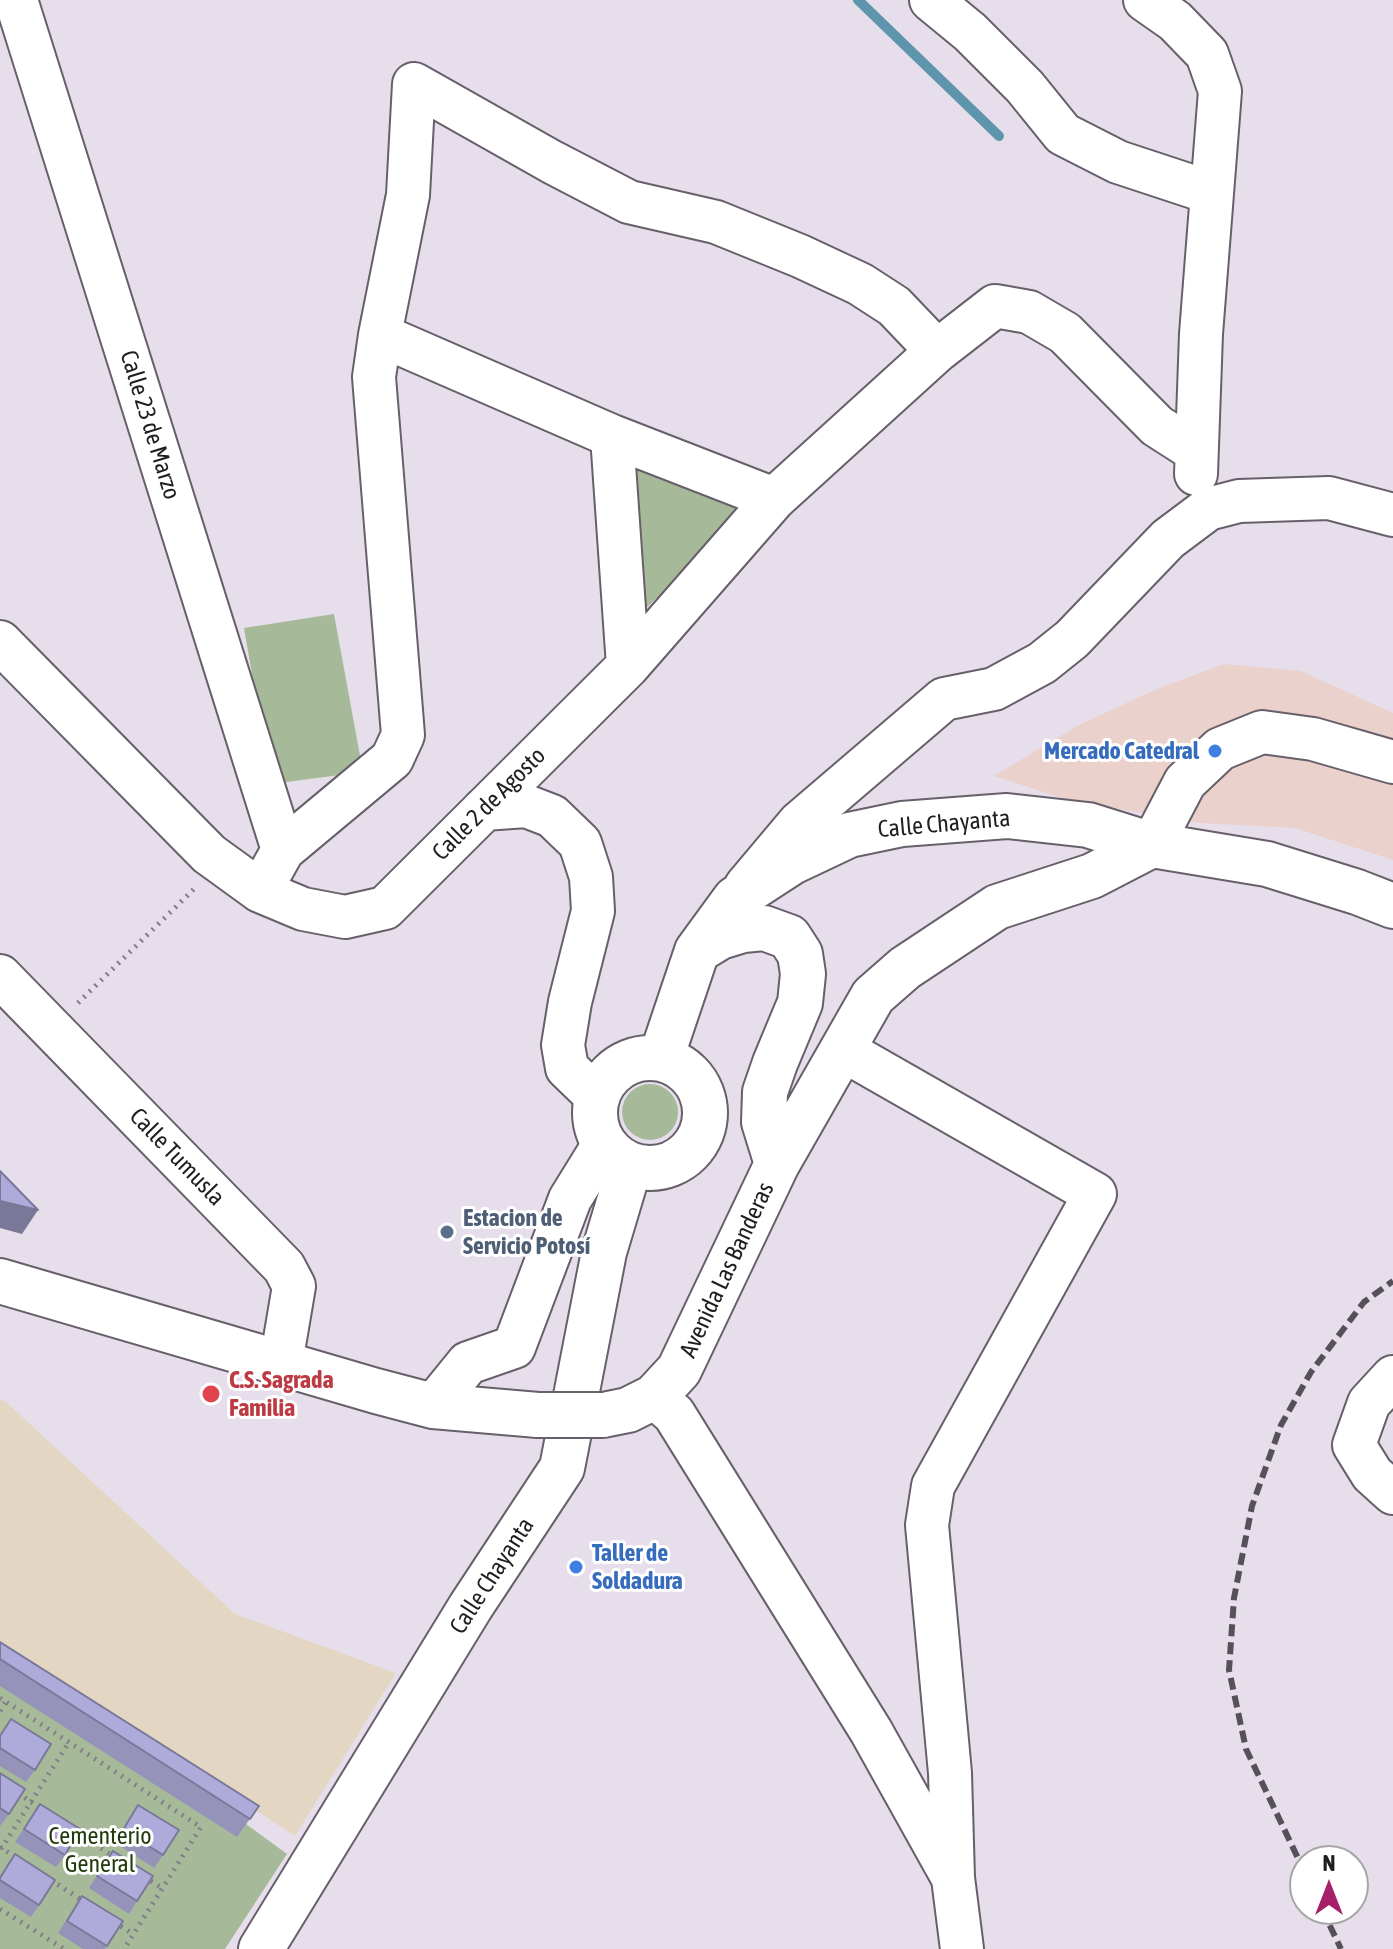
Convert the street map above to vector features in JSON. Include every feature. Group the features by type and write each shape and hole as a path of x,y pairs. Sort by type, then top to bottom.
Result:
{"main road":[{"name":"Calle Chayanta","path":"661,1058 697,951 735,899 792,862 849,835 902,824 1007,816 1088,825 1152,845 1267,864 1393,906"},
{"name":"Avenida Las Banderas","path":"0,1281 433,1406 538,1415 603,1415 628,1410 654,1397 679,1370 777,1164 873,996 905,968 997,907 1092,876 1152,845"},
{"path":"697,951 720,937 764,928 789,937 800,954 803,974 800,1003 765,1092 764,1122 777,1164"},
{"path":"597,1097 603,1082 615,1070 628,1061 645,1057 661,1058 677,1064 700,1087 706,1120 701,1136 679,1160 663,1167 646,1168 617,1154"},
{"name":"Calle Chayanta","path":"261,1949 471,1606 562,1468 604,1252 617,1154 597,1129 597,1097"}],"street":[{"name":"Calle 23 de Marzo","path":"16,0 283,850"},
{"path":"931,0 970,32 1025,87 1063,134 1118,162 1212,193"},
{"path":"1145,0 1175,21 1207,54 1220,91 1201,334 1195,519"},
{"path":"260,891 283,850 392,759 403,735 374,377 408,195 414,84 629,202 716,222 860,284 894,306 937,351"},
{"name":"Calle 2 de Agosto","path":"0,642 209,854 260,891 303,909 345,917 385,908 628,666 774,499 937,351 995,306 1029,312 1065,333 1157,426 1196,451"},
{"path":"380,335 612,436 774,499"},
{"path":"612,436 628,666"},
{"path":"735,899 799,823 944,699 994,689 1042,663 1072,639 1168,539 1208,509 1239,501 1329,498 1393,515"},
{"path":"1152,845 1185,782 1220,749 1262,732 1313,739 1393,762"},
{"path":"484,809 526,806 552,816 580,843 591,877 593,911 570,1002 563,1045 567,1068 597,1097"},
{"name":"Calle Tumusla","path":"0,976 284,1267 294,1286 281,1363"},
{"path":"843,1050 1095,1194 933,1486 927,1525 950,1773 953,1878 962,1949"},
{"path":"433,1406 468,1363 514,1347 570,1199 617,1154"},
{"path":"1393,1377 1369,1403 1354,1445 1372,1474 1393,1493"},
{"path":"654,1397 674,1414 871,1731 953,1878"}],"path":[{"path":"51,1029 221,862"},
{"path":"0,1711 3,1700 201,1827 124,1949"},
{"path":"28,1865 0,1848 69,1742"},
{"path":"10,1789 44,1811"},
{"path":"70,1828 122,1862"},
{"path":"135,1871 162,1888"},
{"path":"41,1874 93,1908"},
{"path":"0,1909 64,1949"},
{"path":"107,1917 133,1934"}],"shaded area":[{"name":"Mercado Catedral","path":"1224,664 1301,671 1393,713 1393,860 1295,828 1199,823 1068,800 994,776 1079,725 1159,688"},
{"path":"0,1400 5,1401 235,1614 396,1673 295,1836 0,1642"}],"green space":[{"path":"638,468 738,504 742,519 632,621 630,473"},
{"path":"334,614 363,772 271,784 244,628"},
{"path":"650,1084 670,1092 678,1112 670,1132 650,1140 630,1132 622,1112 630,1092"},
{"name":"Cementerio General","path":"0,1668 246,1824 287,1854 225,1949 0,1949"}],"building":[{"path":"0,1171 38,1210 0,1201"},
{"path":"0,1642 259,1806 250,1819 0,1659"},
{"path":"11,1719 51,1744 35,1770 0,1748 0,1736"},
{"path":"0,1773 25,1789 9,1814 0,1808"},
{"path":"40,1804 80,1829 65,1855 24,1829"},
{"path":"138,1805 179,1830 163,1855 123,1830"},
{"path":"113,1851 153,1876 137,1901 97,1876"},
{"path":"15,1854 55,1880 39,1905 0,1880"},
{"path":"82,1896 123,1921 107,1946 67,1921"}],"waterway":[{"path":"858,0 999,136"}],"railway":[{"path":"1292,1845 1246,1749 1229,1670 1234,1598 1252,1506 1281,1425 1311,1372 1364,1302 1393,1281"},
{"path":"1330,1925 1341,1949"}],"place":[{"name":"Mercado Catedral","path":"1215,751"},
{"name":"Estacion de Servicio Potosí","path":"447,1232"},
{"name":"C.S. Sagrada Familia","path":"211,1394"},
{"name":"Taller de Soldadura","path":"576,1567"}]}
